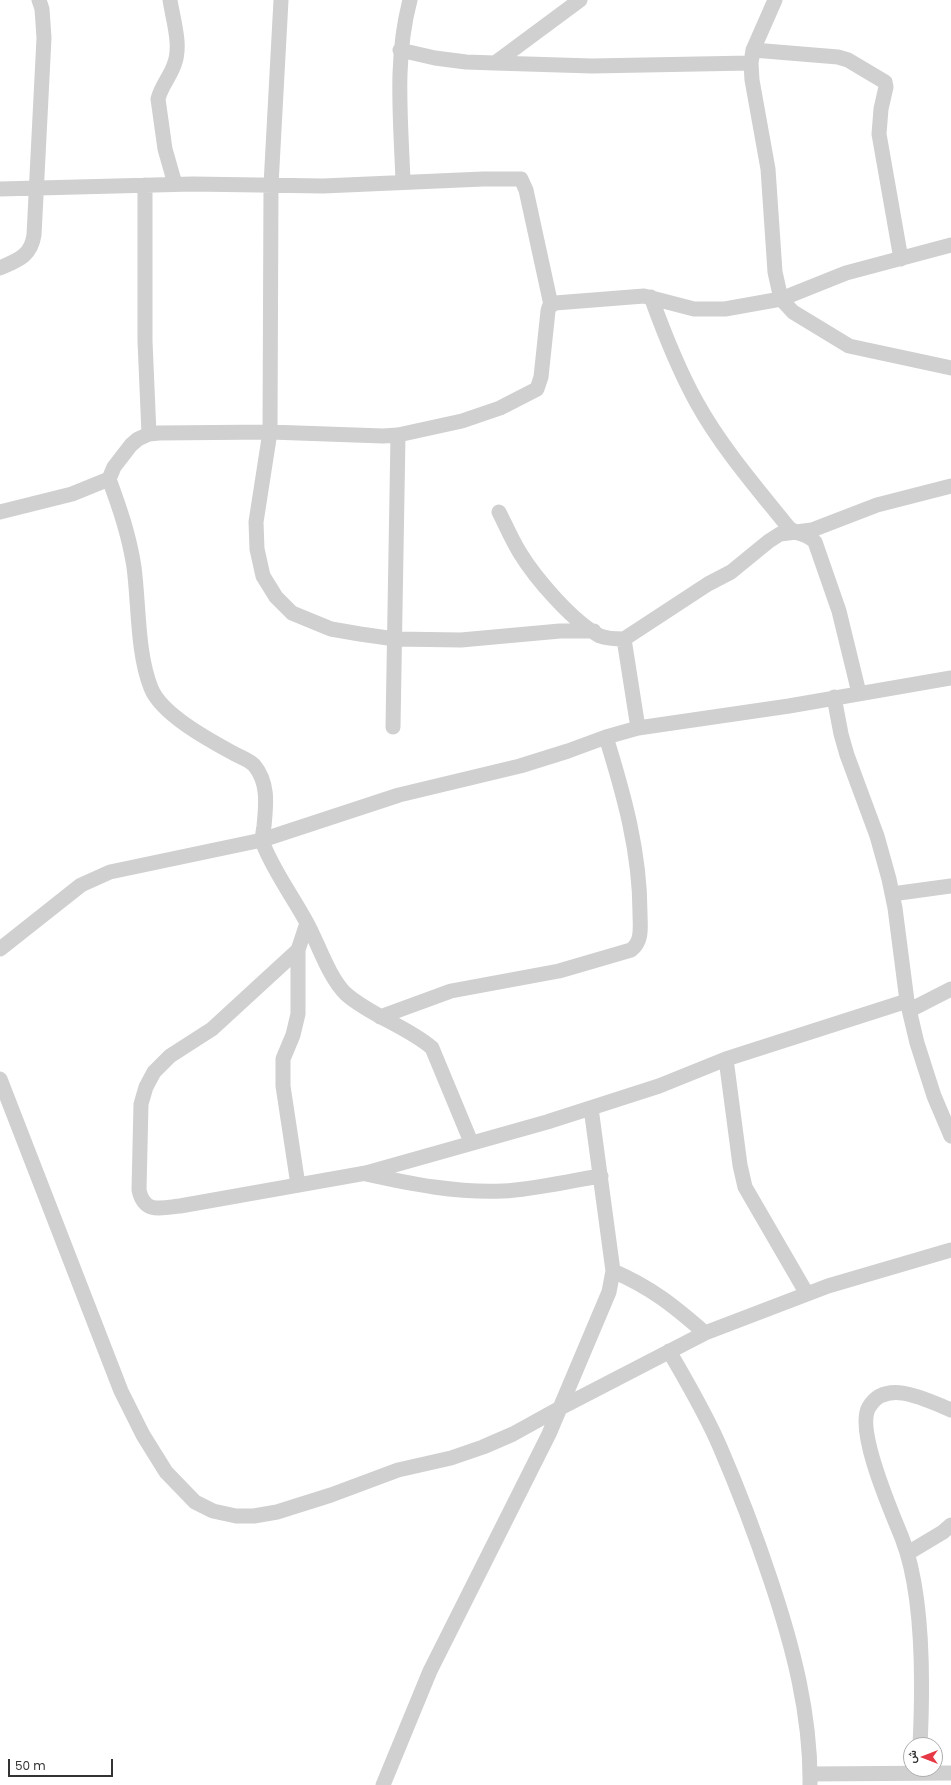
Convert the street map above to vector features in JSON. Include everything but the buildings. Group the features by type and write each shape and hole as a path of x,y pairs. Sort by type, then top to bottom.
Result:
{"street":[{"path":"0,268 18,260 28,253 33,244 44,38 42,9 39,0"},
{"path":"170,0 175,34 176,57 171,73 160,92 158,103 165,149 175,184"},
{"path":"281,0 271,185 270,432 256,522 257,549 263,576 276,597 292,613 331,629 395,639 461,640 560,631 594,631"},
{"path":"403,182 399,86 400,50 410,0"},
{"path":"495,64 580,0"},
{"path":"775,0 752,56 752,80 768,169 775,272 781,299 793,312 849,346 951,368"},
{"path":"400,50 435,58 495,64 592,66 752,56 838,57 848,60 885,82 886,87 881,109 879,134 901,260"},
{"path":"0,188 175,184 323,186 521,179 526,190 551,305 548,311 541,377 537,389 500,408 470,418 398,435 383,436 270,432 149,434 138,439 125,451 109,479 72,494 0,512"},
{"path":"145,185 145,341 149,434"},
{"path":"551,305 555,303 635,296 651,297 679,306 707,310 726,309 781,299 846,273 901,260 951,245"},
{"path":"651,297 672,354 697,404 757,488 789,528 795,532 812,538 821,557 839,611 859,693"},
{"path":"393,727 398,435"},
{"path":"109,479 129,535 144,664 152,690 168,711 194,730 253,764 260,774 266,790 262,840 264,847 307,923 325,962 344,992 380,1017 425,1042 432,1048 471,1142"},
{"path":"499,512 520,552 534,573 552,595 594,631 612,639 624,639 708,584 731,572 774,537 780,534 812,530 898,499 951,486"},
{"path":"624,639 638,728"},
{"path":"0,949 81,885 95,878 116,871 262,840 399,795 520,766 606,737 638,728 789,706 834,697 951,678"},
{"path":"834,697 840,734 844,748 877,836 892,894 908,1006 934,1096 951,1136"},
{"path":"380,1017 451,991 559,971 631,950 635,947 640,937 640,907 633,838 623,791 606,737"},
{"path":"892,894 951,886"},
{"path":"298,1185 283,1086 282,1070 283,1059 293,1035 298,1014 298,950 307,923"},
{"path":"298,950 277,968 238,1007 217,1024 170,1056 154,1072 143,1094 139,1190 141,1199 145,1204 152,1208 180,1206 366,1174 591,1108 658,1086 726,1059 908,1006 951,989"},
{"path":"726,1059 740,1165 745,1187 807,1294"},
{"path":"0,1079 121,1391 143,1435 166,1472 195,1502 213,1511 236,1516 254,1516 277,1512 331,1495 398,1470 451,1458 483,1447 513,1434 669,1351 705,1334 828,1286 951,1250"},
{"path":"383,1785 430,1671 521,1491 560,1408 609,1292 613,1271 591,1108"},
{"path":"366,1174 427,1186 488,1191 527,1189 601,1176"},
{"path":"613,1271 649,1288 679,1310 705,1334"},
{"path":"669,1351 693,1392 720,1446 761,1550 787,1629 803,1698 810,1780 903,1772"},
{"path":"920,1737 920,1664 916,1593 908,1553 871,1453 865,1428 868,1409 876,1398 893,1392 911,1394 951,1410"},
{"path":"908,1553 943,1532 951,1525"}]}
